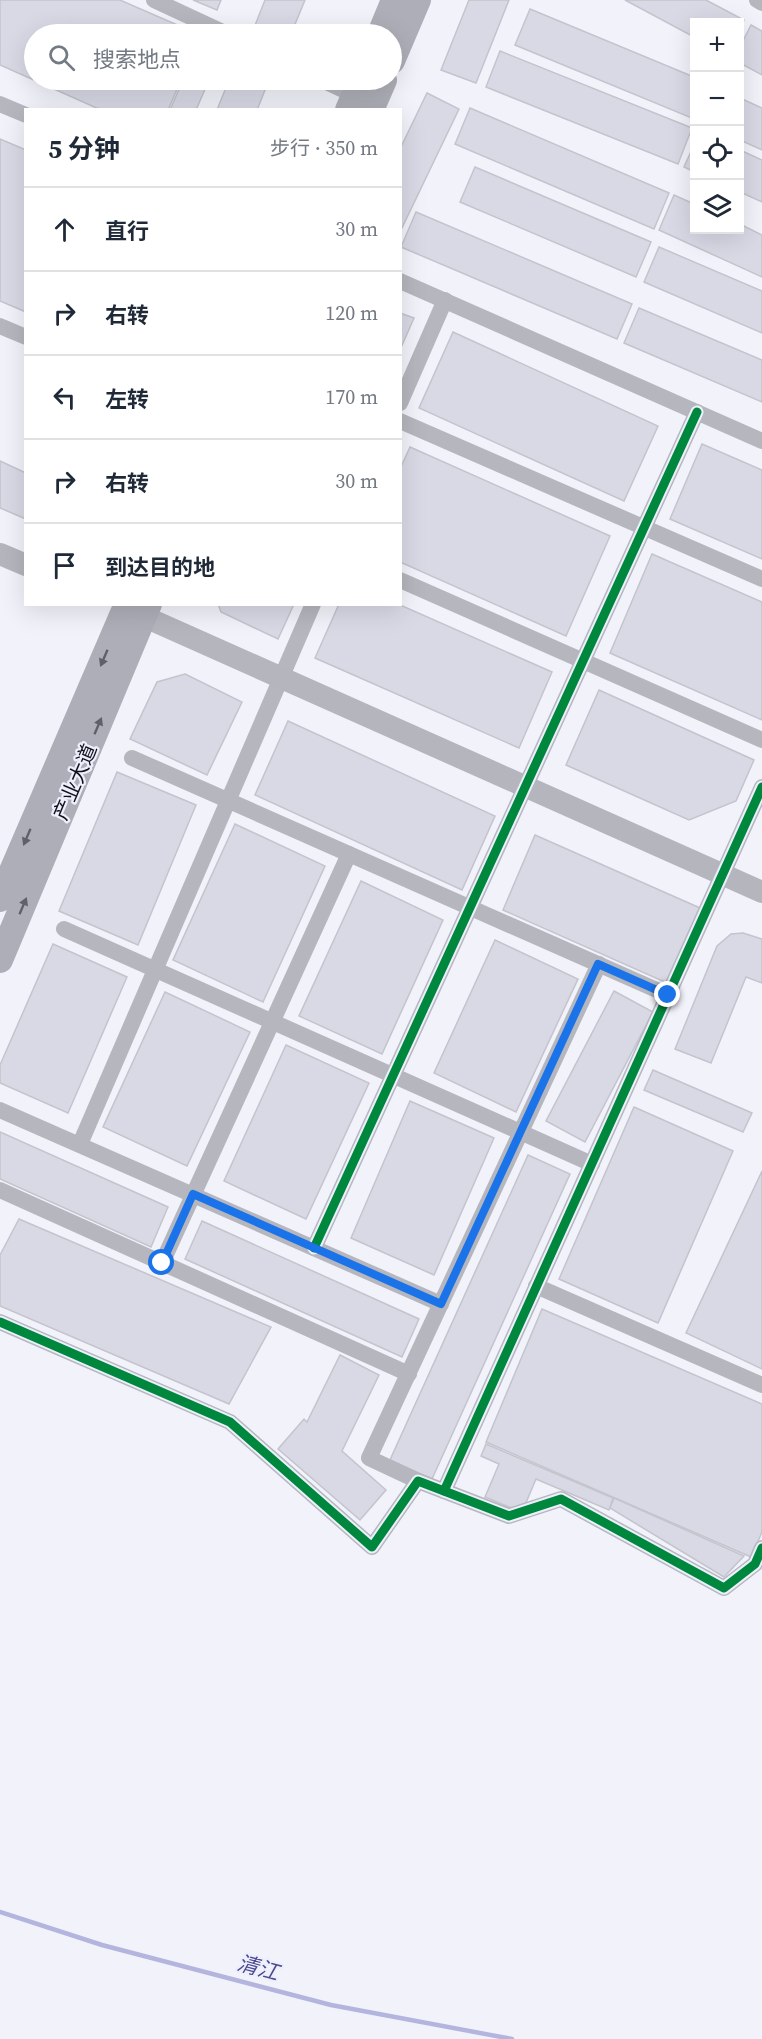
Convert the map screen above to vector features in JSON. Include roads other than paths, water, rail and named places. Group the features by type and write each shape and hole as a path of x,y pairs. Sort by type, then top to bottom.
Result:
{"main road":[{"path":"384,24 394,0"},
{"path":"402,38 418,0"},
{"name":"产业大道","path":"0,899 132,608"},
{"name":"产业大道","path":"0,960 132,608"}],"street":[{"path":"154,0 206,24"},
{"path":"757,0 762,3"},
{"path":"342,90 358,98"},
{"path":"0,104 24,114"},
{"path":"402,282 762,441"},
{"path":"402,398 445,300"},
{"path":"0,326 24,336"},
{"path":"314,1248 697,412"},
{"path":"402,422 762,579"},
{"path":"0,554 24,564"},
{"path":"402,581 762,740"},
{"path":"80,1144 313,606"},
{"path":"132,608 282,678 762,892"},
{"path":"132,758 668,995"},
{"path":"444,1491 762,788"},
{"path":"162,1263 349,854"},
{"path":"64,929 591,1164"},
{"path":"598,964 369,1458 418,1481 509,1516 561,1499 724,1588 755,1564 762,1548"},
{"path":"0,1110 441,1304"},
{"path":"0,1190 409,1374"},
{"path":"536,1286 762,1385"},
{"path":"0,1323 230,1422 372,1547 418,1481"}],"waterway":[{"name":"清江","path":"0,1912 102,1945 331,2005 512,2039"}]}
